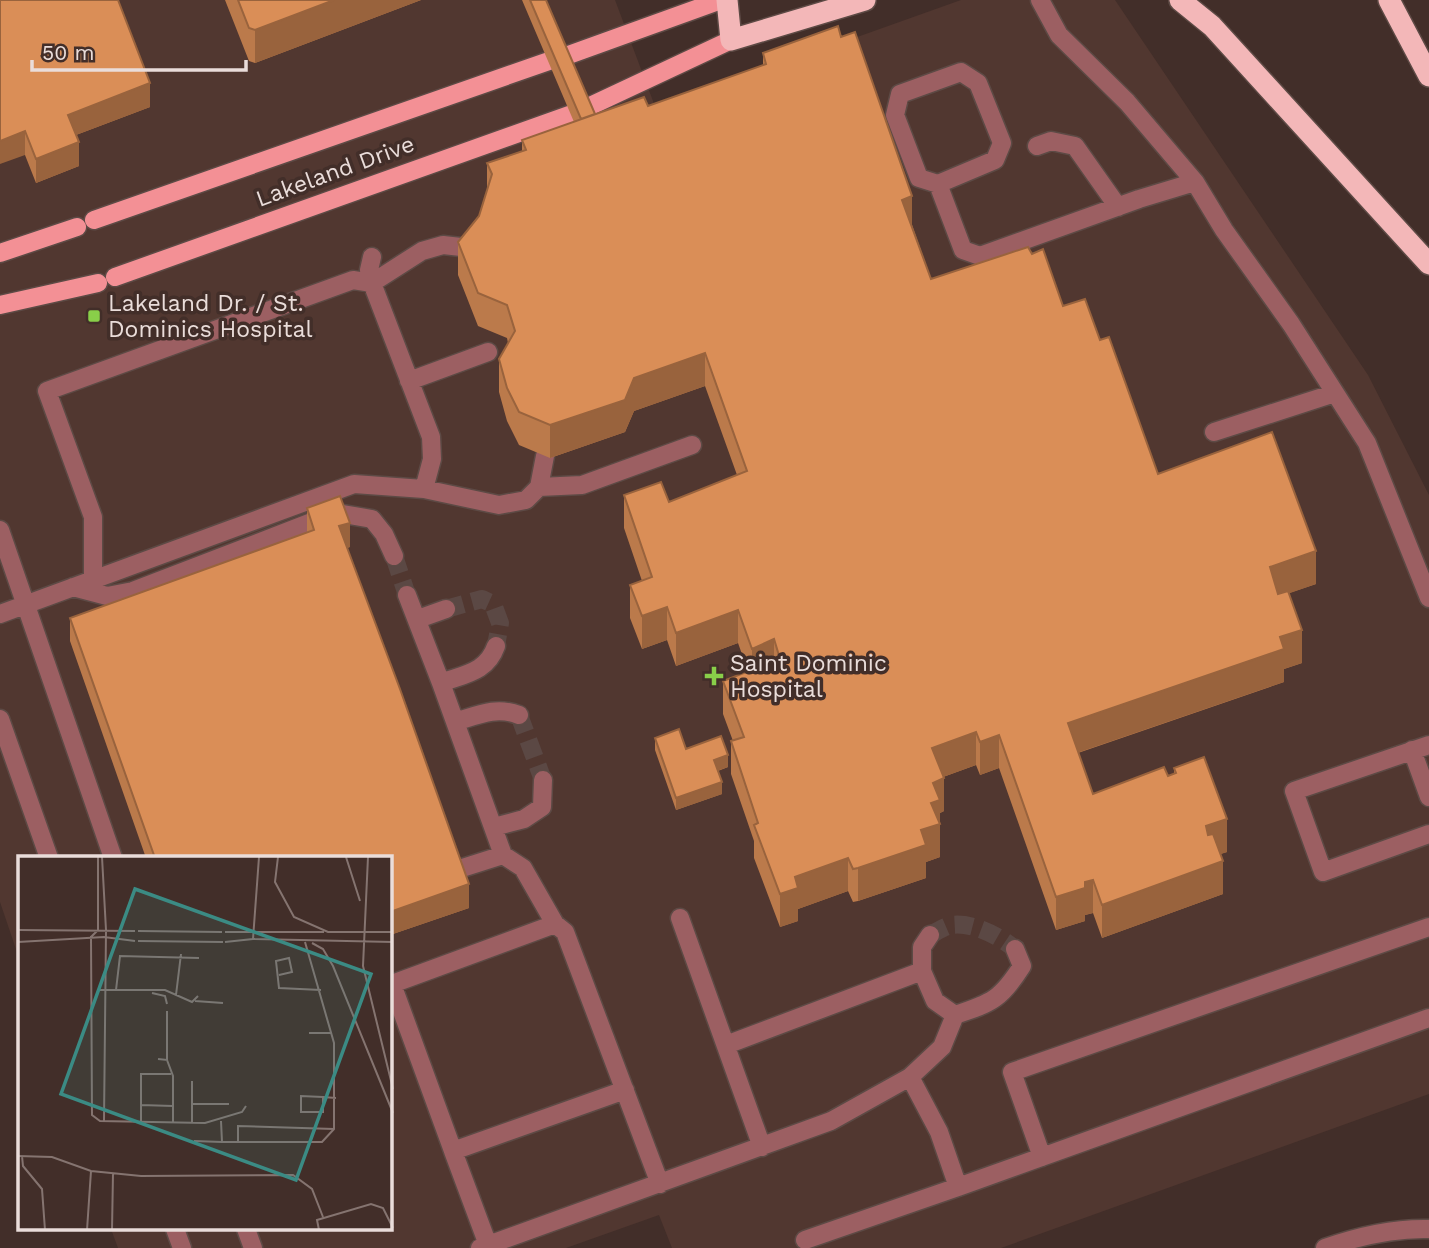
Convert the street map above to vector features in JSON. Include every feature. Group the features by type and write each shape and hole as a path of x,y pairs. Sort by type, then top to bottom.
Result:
{"highway":[{"path":"727,0 731,40"},
{"name":"Lakeland Drive","path":"731,40 865,0"},
{"path":"1180,0 1212,26 1429,264"},
{"path":"1389,0 1429,76"}],"main road":[{"name":"Lakeland Drive","path":"0,253 721,0"},
{"name":"Lakeland Drive","path":"0,305 107,280 579,111 731,40"}],"lane":[{"path":"1040,0 1059,35 1127,102 1195,182 1224,230 1291,324 1367,443 1429,598"},
{"path":"961,72 978,83 1002,144 995,160 938,184 919,178 895,115 900,94 961,72"},
{"path":"1037,146 1051,141 1075,146 1118,207"},
{"path":"938,184 964,250 980,256 1195,182"},
{"path":"93,579 93,517 47,391 353,280 372,283 422,251 443,245 480,249"},
{"path":"372,257 369,270 372,283 431,437 432,459 424,489"},
{"path":"409,381 488,352"},
{"path":"1214,432 1335,393"},
{"path":"538,487 582,485 692,445"},
{"path":"0,614 354,484 424,489 499,505 526,500 538,487 545,456"},
{"path":"73,587 107,596 133,591 317,520 343,514 372,519 384,534 394,556"},
{"path":"0,530 112,856"},
{"path":"407,596 418,619 503,855 523,868 555,925 565,932 660,1184"},
{"path":"418,619 446,609"},
{"path":"441,683 481,668 491,660 496,646"},
{"path":"455,722 490,710 507,710 519,715"},
{"path":"0,719 48,856"},
{"path":"1429,796 1420,748 1294,791 1322,873 1429,834"},
{"path":"494,827 524,819 542,807 543,780"},
{"path":"456,870 503,855"},
{"path":"680,918 762,1147"},
{"path":"555,925 392,984 453,1151 484,1247 831,1121 910,1077 942,1047 955,1015 984,1005 1007,989 1022,966 1015,949"},
{"path":"1042,1157 1012,1072 1429,927"},
{"path":"930,935 922,947 922,971 935,1001 955,1015"},
{"path":"726,1045 922,971"},
{"path":"805,1240 1429,1018"},
{"path":"910,1077 939,1132 958,1187"},
{"path":"453,1151 625,1090"},
{"path":"1325,1248 1402,1228 1429,1229"},
{"path":"174,1230 181,1248"}],"shaded area":[{"name":"Saint Dominic Hospital","path":"0,0 615,0 656,109 961,0 1115,0 1368,375 1429,495 1429,1094 1001,1248 672,1248 659,1215 566,1248 118,1248 111,1230 392,1230 392,856 18,856 18,955 0,902"}],"building":[{"path":"0,0 118,0 150,83 68,115 79,142 36,159 25,131 0,141"},
{"path":"238,0 334,0 255,30 249,28"},
{"path":"530,0 546,0 595,114 581,119"},
{"path":"838,26 841,37 855,32 912,196 902,200 931,279 1028,247 1032,254 1043,249 1063,306 1085,299 1100,340 1109,337 1158,474 1272,432 1316,551 1270,567 1278,594 1288,591 1302,630 1280,637 1284,649 1068,723 1093,794 1164,767 1168,776 1176,773 1174,768 1204,757 1227,819 1206,826 1208,835 1213,834 1223,861 1102,905 1093,880 1085,882 1085,888 1056,897 999,735 980,742 976,732 932,748 944,778 933,783 940,800 931,803 940,824 921,830 926,845 853,869 848,858 795,877 798,888 780,894 754,825 758,823 731,741 744,737 723,681 780,659 774,639 752,649 738,610 676,633 667,607 642,616 630,585 652,577 624,495 661,482 669,502 747,471 705,353 634,378 625,400 550,425 519,412 507,388 499,359 515,331 507,305 478,293 458,242 479,216 492,174 487,163 526,150 522,140 644,97 648,106 766,64 763,53"},
{"path":"340,496 350,523 339,526 469,884 392,911 392,856 154,856 70,618 314,530 307,508"},
{"path":"679,729 686,749 721,736 728,755 714,760 722,782 676,798 655,738"}],"tunnel":[{"path":"394,556 407,595"},
{"path":"446,609 482,599 493,604 500,623 496,646"},
{"path":"519,715 543,780"},
{"path":"930,935 951,925 968,926 994,935 1015,949"}],"place":[{"name":"Lakeland Dr. / St. Dominics Hospital","path":"94,316"},
{"name":"Saint Dominic Hospital","path":"714,676"}]}
